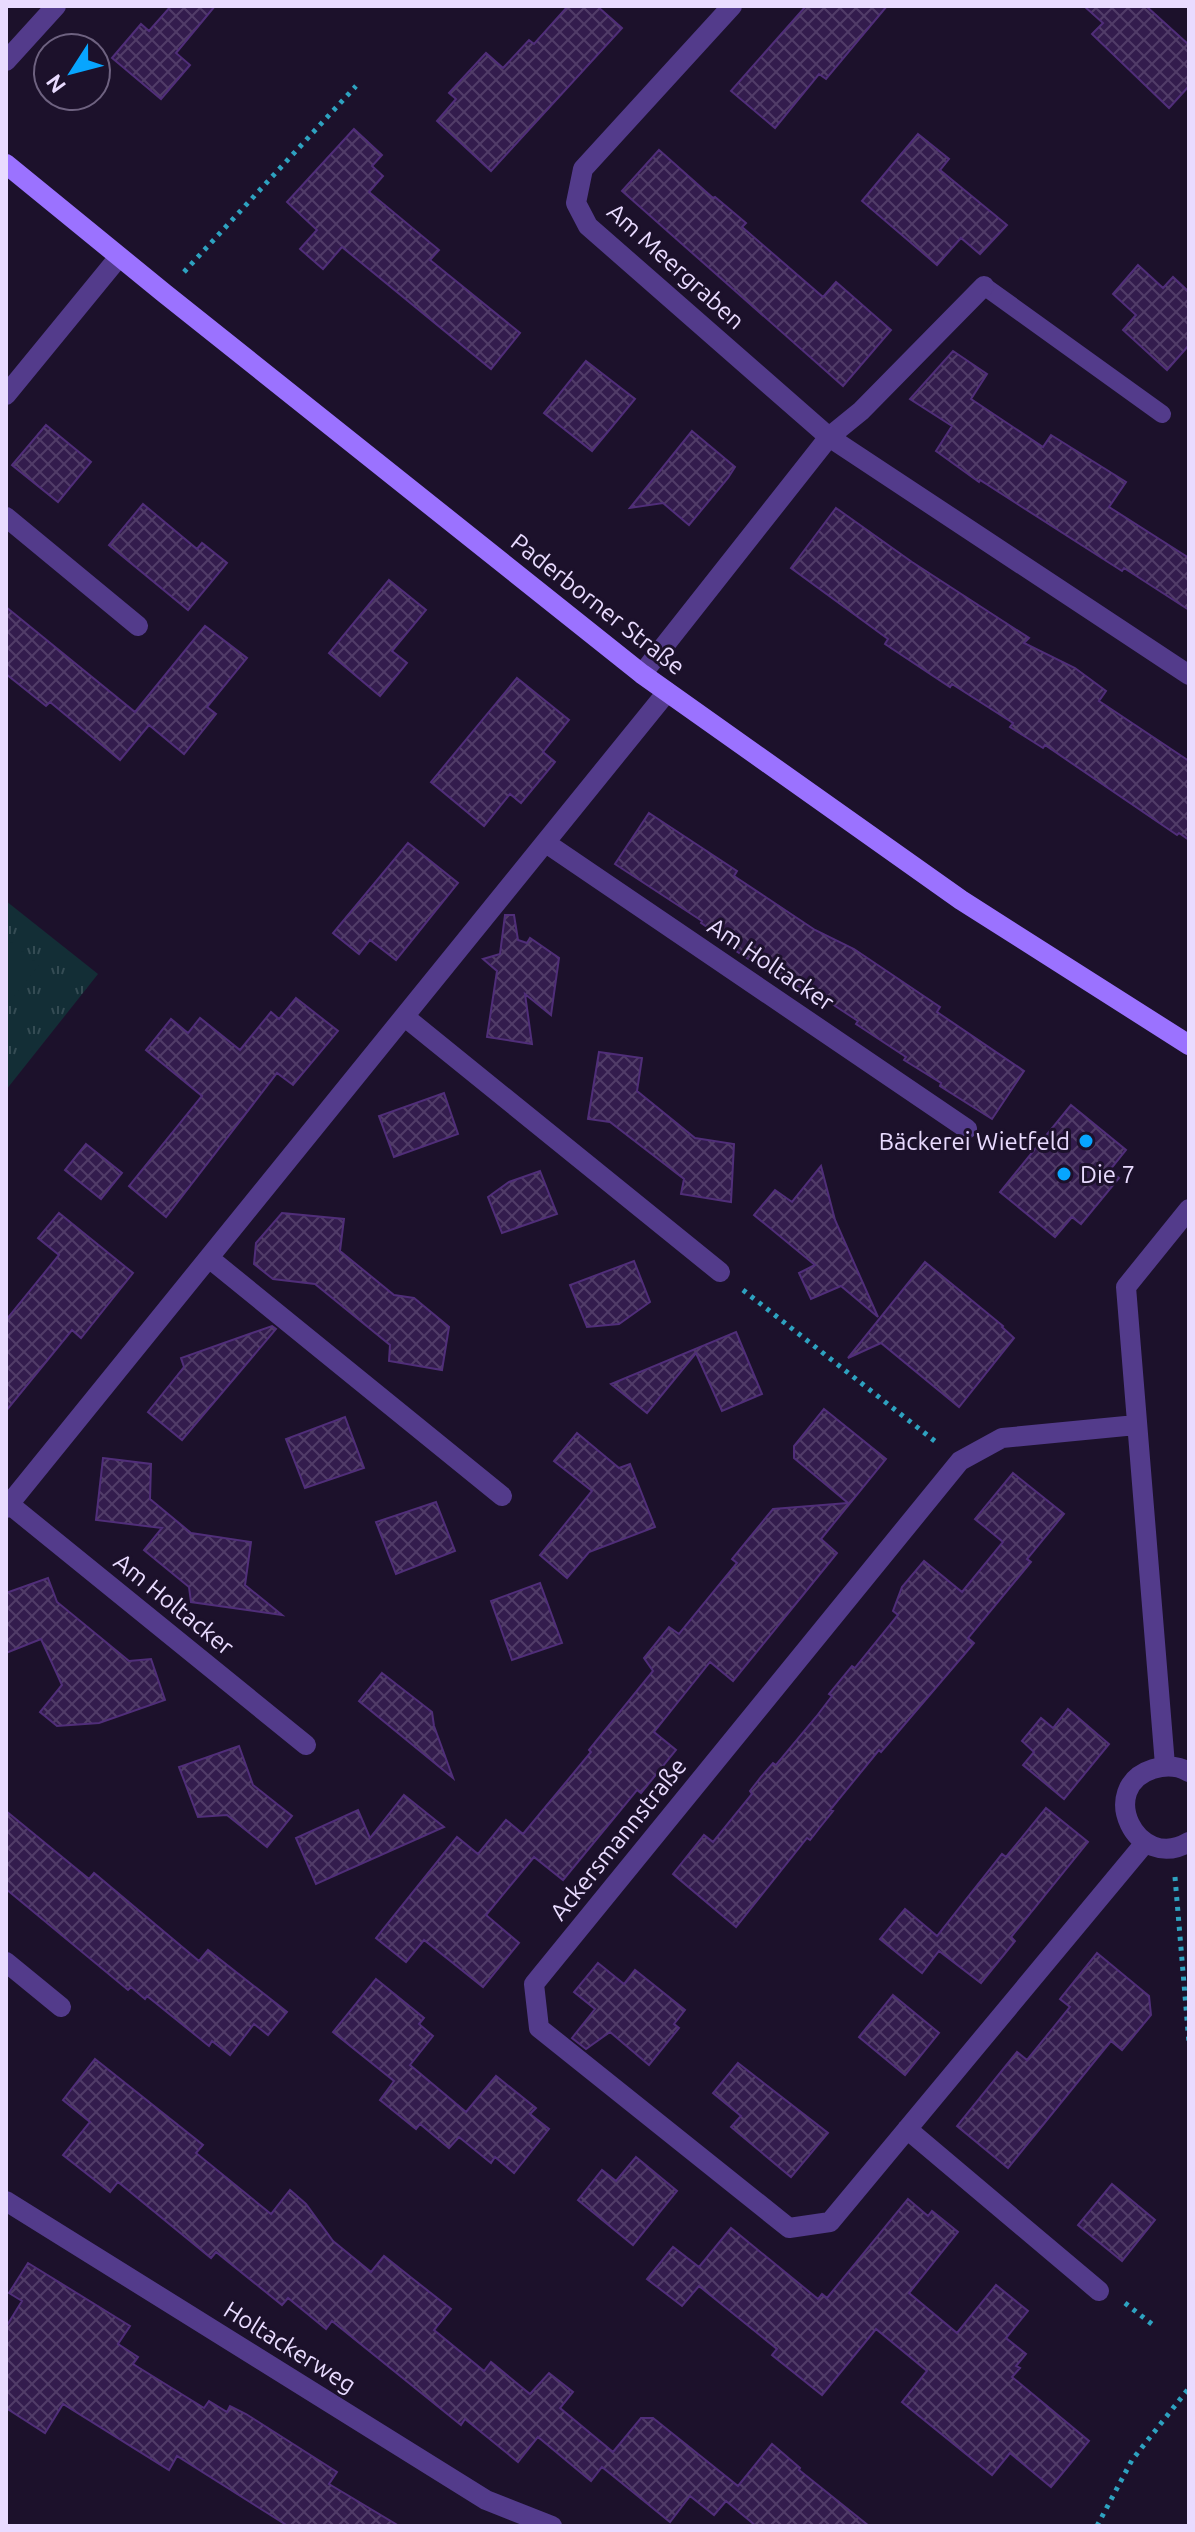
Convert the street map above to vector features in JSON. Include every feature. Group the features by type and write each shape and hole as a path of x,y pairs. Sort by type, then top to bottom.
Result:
{"main road":[{"name":"Paderborner Straße","path":"6,164 642,674 961,900 1189,1045"}],"street":[{"path":"6,61 56,6"},
{"name":"Am Meergraben","path":"732,6 583,169 576,203 588,226 829,437 1189,675"},
{"path":"6,395 119,257"},
{"path":"642,674 829,437 861,411 984,286"},
{"path":"6,517 138,626"},
{"name":"Am Holtacker","path":"306,1745 8,1506 667,692"},
{"name":"Am Holtacker","path":"546,843 967,1129"},
{"path":"405,1017 720,1272"},
{"path":"1165,1765 1126,1287 1189,1209"},
{"path":"209,1258 502,1496"},
{"name":"Ackersmannstraße","path":"1136,1425 1002,1438 960,1461 534,1984 539,2028 789,2228 830,2222 1145,1843"},
{"path":"1180,1846 1159,1848 1145,1843 1126,1818 1127,1794 1134,1781 1145,1771 1165,1765 1189,1772"},
{"path":"6,1962 61,2007"},
{"path":"907,2129 1099,2291"},
{"name":"Holtackerweg","path":"6,2201 486,2500 552,2526"}],"lane":[{"path":"984,286 1162,414"}],"path":[{"path":"164,293 356,86"},
{"path":"720,1272 960,1461"},
{"path":"1180,1846 1176,1883 1189,2043"},
{"path":"1097,2526 1132,2460 1189,2388"}],"green space":[{"path":"6,901 98,974 6,1090"},
{"path":"6,938 39,965 6,1006"}],"building":[{"path":"171,6 215,6 176,53 190,65 161,99 112,58 141,24 149,31"},
{"path":"568,6 597,6 622,28 491,171 437,121 456,99 449,93 486,53 503,68 529,40 534,44"},
{"path":"806,6 887,6 826,79 819,74 775,128 731,91"},
{"path":"1084,6 1146,6 1189,45 1189,86 1169,108 1092,34 1103,23"},
{"path":"354,129 382,155 372,166 383,176 369,192 439,250 430,260 520,333 491,369 342,247 323,269 300,249 317,230 287,202"},
{"path":"918,134 949,159 940,170 1007,225 980,254 961,238 937,265 862,201"},
{"path":"659,150 746,223 742,227 823,297 836,282 891,330 843,386 622,191"},
{"path":"1138,265 1163,288 1173,277 1189,292 1189,345 1167,370 1123,330 1136,315 1113,294"},
{"path":"953,351 987,374 971,399 1043,447 1051,435 1126,482 1109,507 1189,558 1189,610 979,482 936,451 952,426 910,399"},
{"path":"586,361 635,399 592,451 544,413"},
{"path":"46,425 91,462 58,502 12,465"},
{"path":"692,431 735,467 728,478 689,525 663,503 630,508"},
{"path":"143,504 197,549 202,543 227,563 188,610 109,545"},
{"path":"836,508 1029,638 1024,643 1075,668 1106,691 1099,701 1189,761 1189,840 1179,833 1177,835 1045,745 1043,748 1010,727 1013,723 952,684 950,687 885,644 888,639 791,568"},
{"path":"389,580 426,610 392,651 407,663 380,696 329,653"},
{"path":"6,607 135,712 205,626 247,658 207,707 216,714 184,754 149,725 120,760 50,702 46,706 6,674"},
{"path":"517,678 569,720 543,752 555,762 521,803 510,794 484,826 431,782"},
{"path":"649,813 737,871 734,876 815,930 854,949 940,1007 937,1012 1024,1071 992,1119 904,1060 906,1057 856,1024 858,1021 826,1000 770,973 736,951 738,948 702,921 615,864"},
{"path":"408,843 458,883 396,960 370,940 359,954 333,933"},
{"path":"505,915 514,915 518,940 527,943 530,938 559,958 551,1015 525,994 532,1044 487,1037 497,971 483,959 500,954"},
{"path":"296,998 338,1031 293,1085 277,1073 166,1217 129,1186 202,1096 146,1050 171,1019 188,1033 200,1018 240,1050 271,1012 279,1019"},
{"path":"599,1052 642,1058 637,1091 695,1138 734,1144 731,1202 681,1194 684,1179 610,1122 588,1119"},
{"path":"444,1093 458,1134 394,1157 379,1116"},
{"name":"Die 7","path":"1071,1105 1126,1150 1109,1171 1119,1178 1081,1224 1072,1217 1055,1237 1000,1192"},
{"path":"86,1144 122,1173 101,1199 65,1170"},
{"path":"821,1166 835,1220 878,1317 841,1286 811,1299 799,1273 815,1265 754,1215 775,1190 792,1202"},
{"path":"540,1171 557,1214 502,1233 488,1197 509,1182"},
{"path":"59,1213 133,1273 81,1338 72,1330 6,1411 6,1320 59,1255 38,1238"},
{"path":"282,1213 344,1219 340,1251 394,1295 414,1298 449,1327 442,1370 389,1361 390,1345 315,1284 273,1279 254,1264 256,1243"},
{"path":"634,1261 650,1302 619,1324 587,1327 570,1285"},
{"path":"925,1262 1014,1338 959,1407 881,1343 848,1358"},
{"path":"272,1326 276,1329 182,1440 148,1412 184,1367 181,1358"},
{"path":"736,1332 762,1394 722,1411 696,1353 647,1413 611,1384"},
{"path":"824,1409 886,1459 821,1539 837,1553 733,1681 710,1662 654,1732 676,1750 641,1793 637,1790 563,1880 534,1857 486,1915 519,1943 483,1987 424,1940 406,1962 376,1938 457,1837 478,1854 506,1820 523,1834 653,1671 644,1658 669,1627 679,1634 737,1563 732,1559 773,1509 848,1503 794,1458 794,1446"},
{"path":"345,1417 364,1468 305,1488 286,1439"},
{"path":"577,1433 619,1468 630,1464 655,1527 589,1552 567,1578 540,1555 592,1491 554,1461"},
{"path":"103,1458 151,1464 150,1499 191,1533 251,1542 245,1585 282,1615 191,1602 189,1587 144,1550 162,1528 96,1520"},
{"path":"1013,1473 1064,1514 1027,1559 1031,1562 968,1638 974,1643 881,1752 879,1750 810,1840 807,1838 736,1927 673,1874 704,1835 713,1842 752,1794 750,1791 761,1777 773,1763 776,1765 832,1696 829,1694 852,1666 855,1668 898,1615 893,1611 902,1587 924,1561 962,1592 1003,1542 975,1519"},
{"path":"436,1502 455,1551 396,1574 376,1522"},
{"path":"48,1578 57,1602 129,1661 151,1659 165,1700 99,1723 57,1726 40,1712 62,1685 41,1639 6,1653 6,1593"},
{"path":"540,1583 562,1643 512,1660 491,1601"},
{"path":"382,1673 432,1712 453,1778 359,1701"},
{"path":"1068,1709 1109,1744 1064,1799 1023,1765 1034,1752 1022,1741 1041,1718 1053,1728"},
{"path":"239,1746 253,1785 292,1816 267,1847 227,1815 198,1817 179,1767"},
{"path":"404,1795 444,1827 316,1884 296,1838 358,1810 370,1838"},
{"path":"1046,1808 1088,1842 1011,1937 1015,1941 981,1983 939,1951 922,1973 880,1939 905,1909 937,1936 1002,1854 1006,1857"},
{"path":"6,1811 89,1879 94,1873 199,1961 208,1950 287,2012 268,2035 254,2024 230,2055 212,2041 209,2046 147,1996 145,1999 131,1987 128,1990 6,1889"},
{"path":"1097,1953 1149,1996 1151,2015 1122,2050 1111,2041 1008,2168 957,2126 1017,2052 1027,2060 1070,2007 1060,1999"},
{"path":"598,1963 624,1984 635,1970 685,2010 674,2024 679,2028 649,2065 610,2032 586,2049 572,2038 595,2009 574,1992"},
{"path":"376,1979 424,2018 419,2024 433,2036 410,2065 466,2112 496,2076 536,2108 530,2114 549,2129 514,2173 495,2157 491,2163 459,2137 449,2148 420,2124 416,2129 380,2100 394,2081 333,2032"},
{"path":"893,1995 939,2033 905,2075 859,2037"},
{"path":"95,2059 203,2145 196,2153 271,2214 290,2190 306,2204 333,2241 371,2272 384,2256 451,2309 434,2330 484,2371 491,2362 530,2394 549,2373 573,2392 560,2408 613,2452 641,2418 653,2418 738,2486 772,2444 799,2470 869,2526 756,2526 726,2501 714,2515 690,2496 670,2522 602,2467 591,2481 538,2437 518,2462 465,2419 461,2425 332,2321 326,2329 288,2298 282,2305 216,2252 211,2258 118,2182 110,2192 63,2155 90,2122 63,2100"},
{"path":"738,2063 828,2133 791,2177 731,2127 741,2116 713,2093"},
{"path":"636,2157 677,2191 633,2245 578,2200 602,2170 616,2181"},
{"path":"1112,2184 1155,2220 1122,2261 1078,2225"},
{"path":"908,2199 928,2216 932,2211 958,2232 909,2293 957,2333 996,2285 1028,2311 1006,2338 1026,2354 1012,2377 1089,2441 1051,2487 1010,2453 992,2475 902,2402 927,2371 876,2329 822,2395 772,2355 777,2349 699,2286 682,2306 647,2279 673,2247 699,2267 731,2228 818,2299 822,2294 827,2298"},
{"path":"28,2263 130,2326 118,2344 138,2357 133,2364 204,2408 209,2401 227,2412 230,2406 246,2414 337,2472 329,2484 399,2526 288,2526 177,2456 169,2470 63,2404 45,2433 6,2408 6,2327 22,2301 9,2293"}],"place":[{"name":"Bäckerei Wietfeld","path":"1086,1141"},
{"name":"Die 7","path":"1064,1174"}]}
